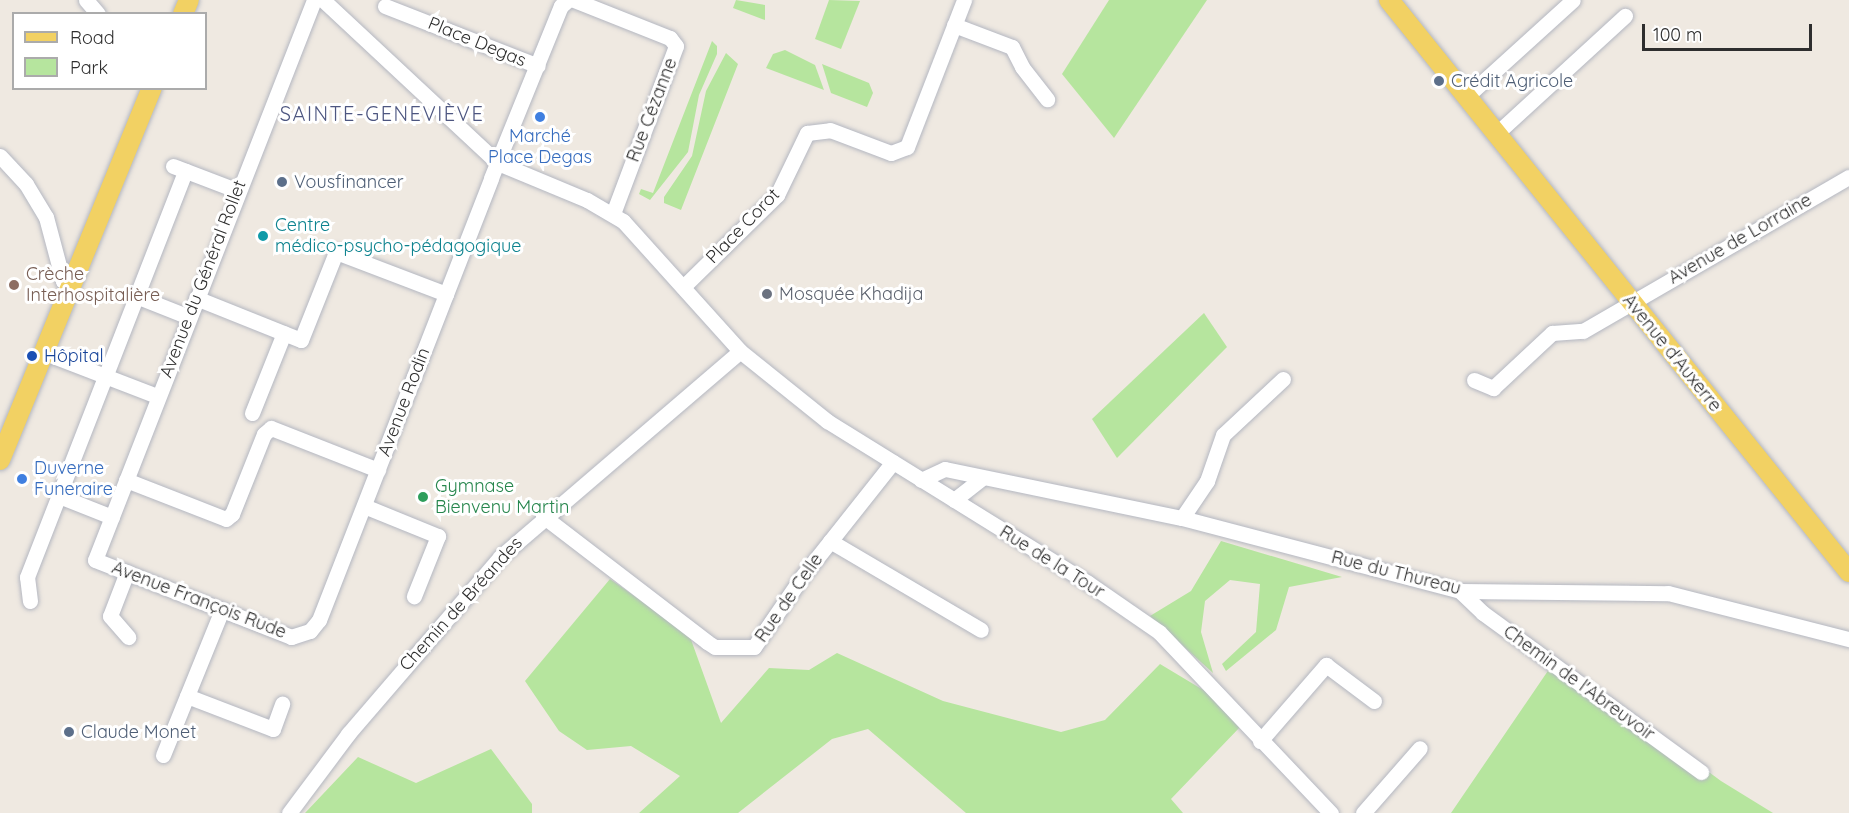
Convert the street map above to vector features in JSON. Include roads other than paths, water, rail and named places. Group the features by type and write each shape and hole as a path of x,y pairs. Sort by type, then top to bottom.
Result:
{"main road":[{"name":"Avenue d'Auxerre","path":"1389,0 1849,572"},
{"path":"1,458 151,90"}],"street":[{"path":"86,0 96,12"},
{"name":"Avenue du Général Rollet","path":"95,560 157,396 314,0"},
{"path":"322,0 498,164 613,214"},
{"path":"538,66 561,6 568,0"},
{"name":"Rue Cézanne","path":"573,0 670,38 676,46 613,214"},
{"path":"964,0 954,25 1012,47 1022,68 1047,99"},
{"path":"1466,97 1573,0"},
{"name":"Place Degas","path":"385,6 538,66 498,164"},
{"path":"1496,134 1624,16"},
{"name":"Place Corot","path":"683,286 777,195 807,133 830,130 891,153 902,151 910,141 954,25"},
{"path":"0,156 26,184 46,217 63,281 71,286"},
{"name":"Avenue Rodin","path":"304,635 318,620 498,164"},
{"path":"30,601 27,577 136,296 179,168 238,191"},
{"name":"Avenue de Lorraine","path":"1474,380 1492,388 1552,333 1583,331 1849,177"},
{"name":"Rue de la Tour","path":"613,214 683,286 740,351 827,421 1088,583 1159,632 1260,741 1331,813"},
{"path":"196,298 301,340 336,252 446,294"},
{"path":"136,296 189,316"},
{"path":"252,413 284,333"},
{"name":"Chemin de Bréandes","path":"290,812 348,734 500,557 543,516 740,351"},
{"path":"45,353 157,396"},
{"path":"1182,518 1207,481 1223,435 1283,379"},
{"path":"126,480 229,518 264,434 271,428 378,470"},
{"name":"Rue de Celle","path":"543,516 715,647 754,648 761,641 801,578 892,462"},
{"name":"Rue du Thureau","path":"921,480 945,469 1182,518 1460,591 1668,593 1849,639"},
{"path":"954,500 982,478"},
{"path":"59,496 112,516"},
{"path":"364,506 438,536 414,596"},
{"path":"831,541 981,630"},
{"name":"Avenue François Rude","path":"95,560 284,635 304,635"},
{"path":"127,572 110,616 128,637"},
{"name":"Chemin de l'Abreuvoir","path":"1460,591 1483,613 1701,772"},
{"path":"163,755 222,610"},
{"path":"1260,741 1326,665 1374,701"},
{"path":"187,696 273,729 282,705"},
{"path":"1363,813 1420,748"}],"place":[{"name":"Crédit Agricole","path":"1439,81"},
{"name":"Marché Place Degas","path":"540,117"},
{"name":"Vousfinancer","path":"282,182"},
{"name":"Centre médico-psycho-pédagogique","path":"263,236"},
{"name":"Crèche Interhospitalière","path":"14,285"},
{"name":"Mosquée Khadija","path":"767,294"},
{"name":"Hôpital","path":"32,356"},
{"name":"Duverne Funeraire","path":"22,479"},
{"name":"Gymnase Bienvenu Martin","path":"423,497"},
{"name":"Claude Monet","path":"69,732"}],"district":[{"name":"SAINTE-GENEVIÈVE","path":"382,113"}]}
